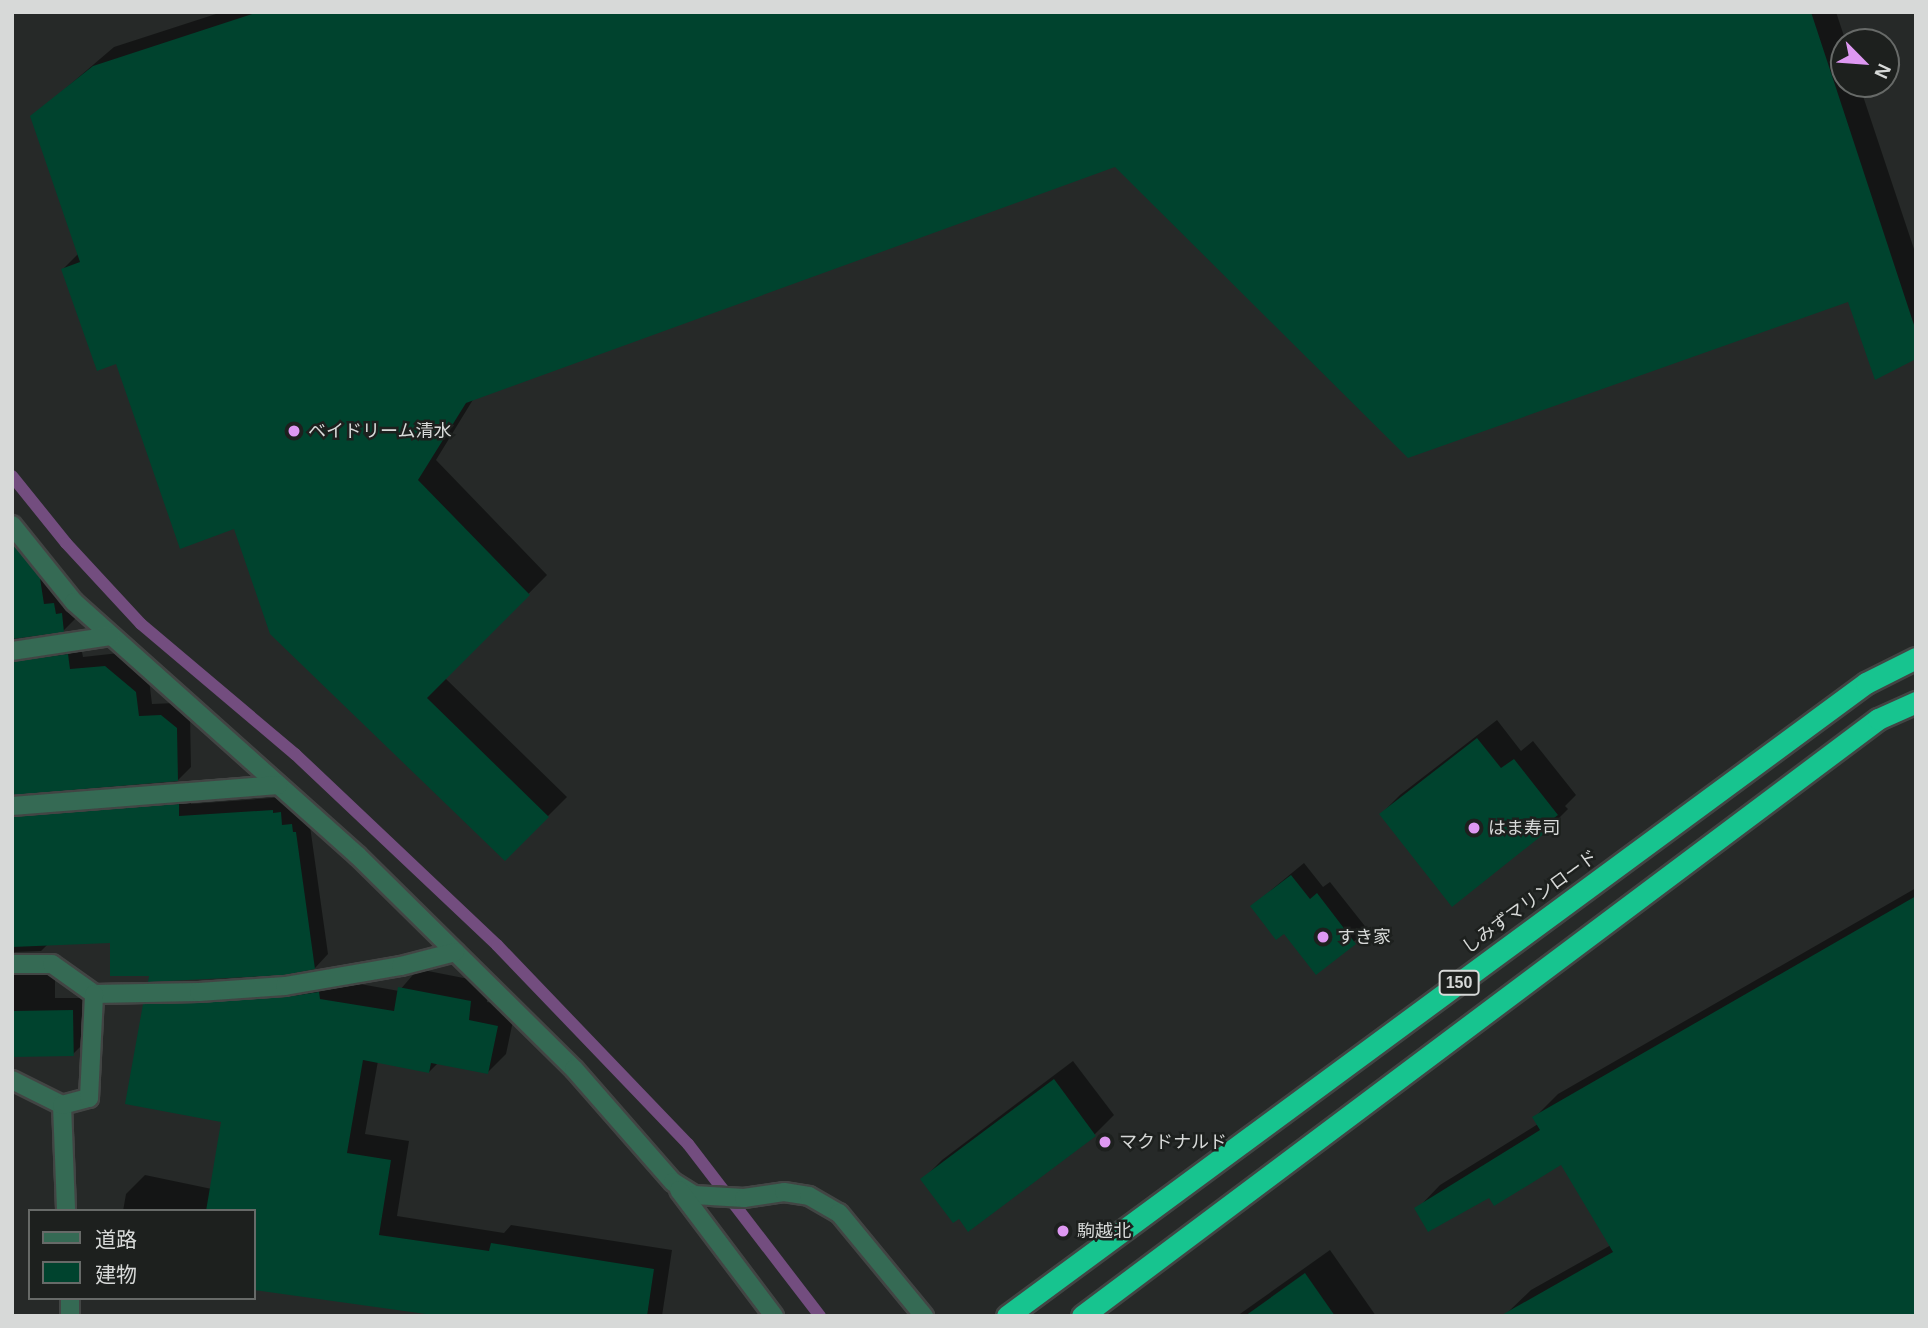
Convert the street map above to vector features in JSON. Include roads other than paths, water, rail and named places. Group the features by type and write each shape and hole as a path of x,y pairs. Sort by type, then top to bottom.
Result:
{"highway":[{"name":"しみずマリンロード","path":"1007,1316 1866,683 1916,658"},
{"name":"150","path":"1082,1316 1878,719 1916,702"}],"street":[{"path":"12,525 74,602 358,856 574,1069 673,1182 774,1316"},
{"path":"12,651 111,636"},
{"path":"12,806 278,785"},
{"path":"12,964 52,964 93,994 199,992 285,986 401,966 455,952"},
{"path":"12,1080 62,1105 89,1098 93,994"},
{"path":"62,1105 66,1209"},
{"path":"673,1182 694,1195 744,1198 784,1192 809,1196 839,1213 924,1316"}],"waterway":[{"path":"12,476 66,543 141,624 295,754 497,945 688,1144 820,1316"}],"place":[{"name":"ベイドリーム清水","path":"294,431"},
{"name":"はま寿司","path":"1474,828"},
{"name":"すき家","path":"1323,937"},
{"name":"マクドナルド","path":"1105,1142"},
{"name":"駒越北","path":"1063,1231"}]}
